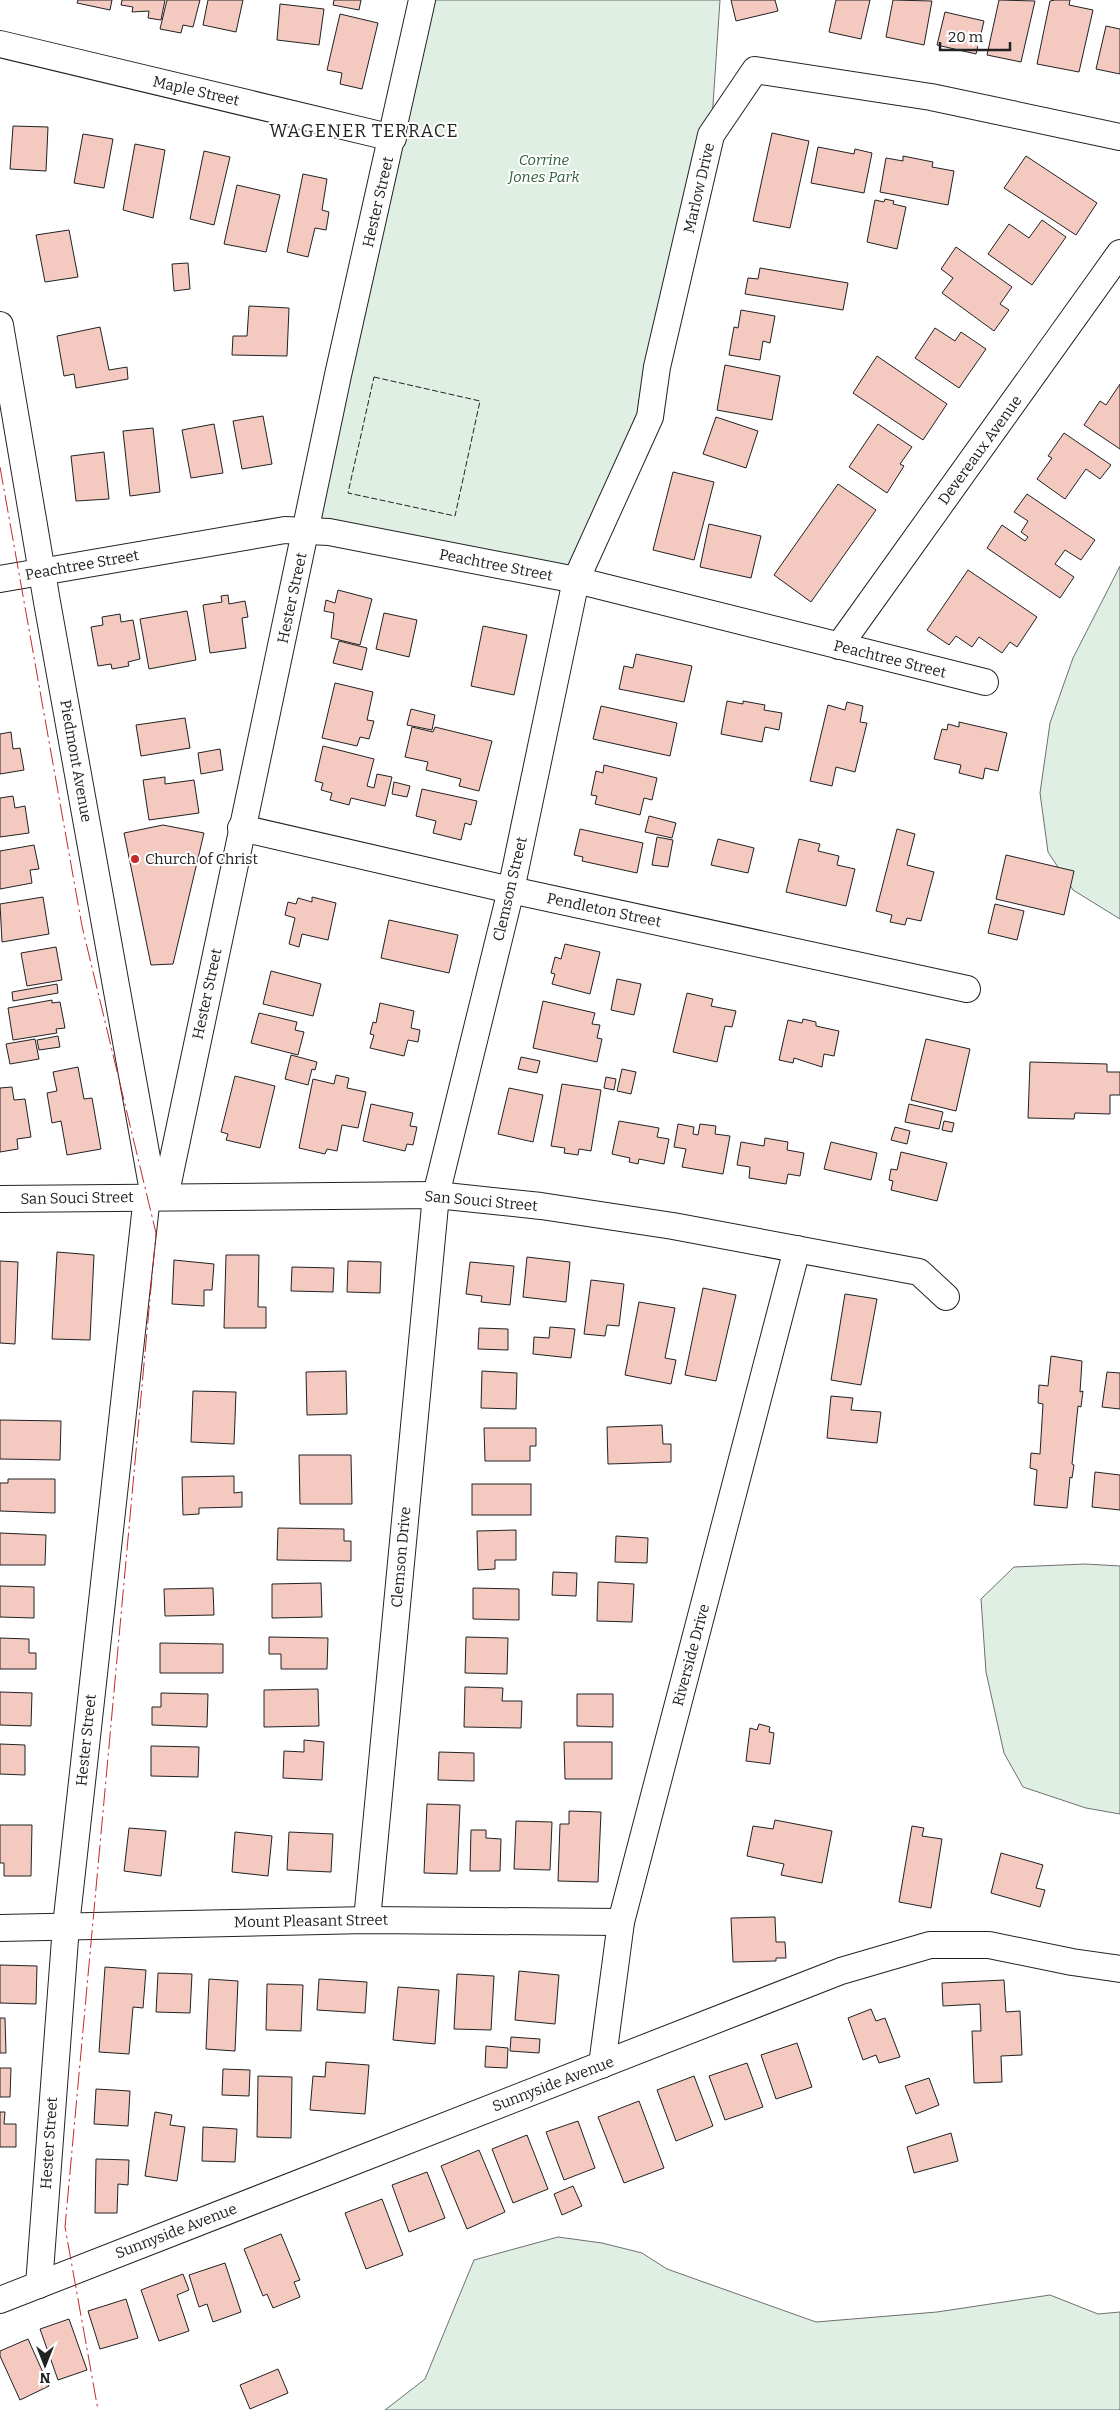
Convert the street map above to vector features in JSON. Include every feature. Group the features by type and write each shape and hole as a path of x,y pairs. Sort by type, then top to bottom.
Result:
{"street":[{"name":"Hester Street","path":"38,2285 66,1926 156,1197 241,828 306,532 338,375 393,138 422,0"},
{"name":"Maple Street","path":"0,44 393,138"},
{"name":"Marlow Drive","path":"576,580 650,417 657,367 711,135 755,70 931,97 1120,137"},
{"name":"Devereaux Avenue","path":"839,646 1120,253"},
{"name":"Piedmont Avenue","path":"0,325 42,572 156,1197"},
{"name":"Peachtree Street","path":"0,579 285,530 329,532 576,580 985,682"},
{"name":"Clemson Street","path":"436,1195 511,890 576,580"},
{"name":"Pendleton Street","path":"241,828 511,890 967,989"},
{"name":"San Souci Street","path":"0,1199 436,1195 550,1207 920,1272 946,1298"},
{"name":"Clemson Drive","path":"367,1920 436,1195"},
{"name":"Riverside Drive","path":"602,2065 621,1922 797,1249"},
{"name":"Mount Pleasant Street","path":"0,1928 367,1920 621,1922"},
{"name":"Sunnyside Avenue","path":"0,2300 841,1971 930,1945 989,1945 1072,1962 1120,1969"}],"green space":[{"name":"Corrine Jones Park","path":"422,0 720,0 711,135 657,367 576,580 306,531"},
{"path":"1120,566 1120,919 1073,890 1048,852 1040,793 1050,723 1073,658"},
{"path":"1085,1564 1120,1566 1120,1814 1086,1808 1023,1787 1004,1753 986,1672 981,1599 1014,1567"},
{"path":"558,2237 602,2243 642,2253 667,2269 816,2322 937,2312 1050,2295 1098,2314 1120,2312 1120,2410 385,2410 425,2379 474,2260"}],"building":[{"path":"78,0 112,0 110,10 77,3"},
{"path":"122,0 165,0 161,20 148,18 149,11 132,12 133,7 121,5"},
{"path":"167,0 200,0 193,27 183,25 181,33 160,29"},
{"path":"208,0 243,0 236,32 203,25"},
{"path":"334,0 361,0 359,10 333,5"},
{"path":"731,0 775,0 778,11 736,21"},
{"path":"836,0 870,0 861,39 829,32"},
{"path":"893,0 932,1 924,45 886,37"},
{"path":"999,0 1035,1 1021,62 987,55"},
{"path":"1070,0 1069,5 1093,10 1079,72 1037,64 1050,1"},
{"path":"280,4 324,9 319,45 277,40"},
{"path":"945,12 984,21 976,54 937,45"},
{"path":"340,14 378,23 362,89 340,84 342,73 327,70"},
{"path":"1106,26 1120,29 1120,74 1096,69"},
{"path":"13,126 48,127 46,171 10,169"},
{"path":"772,133 809,141 790,228 753,221"},
{"path":"83,134 113,139 104,188 74,183"},
{"path":"135,144 165,150 153,218 123,210"},
{"path":"818,147 854,154 855,149 872,153 864,193 811,183"},
{"path":"204,151 230,157 214,225 190,219"},
{"path":"903,156 933,162 932,167 954,171 948,205 880,192 886,158 903,161"},
{"path":"1026,156 1097,203 1076,235 1004,188"},
{"path":"303,174 327,179 322,210 329,212 326,230 315,228 308,257 287,252"},
{"path":"237,185 280,195 266,252 224,244"},
{"path":"885,199 894,201 893,204 906,207 897,249 867,242 875,200 884,202"},
{"path":"1042,220 1066,237 1032,285 988,254 1009,224 1029,238"},
{"path":"69,230 78,277 45,282 36,235"},
{"path":"956,247 1012,287 1000,304 1009,310 994,331 942,293 953,278 941,269"},
{"path":"188,263 190,289 174,291 172,264"},
{"path":"760,268 848,283 843,310 745,294 748,278 758,279"},
{"path":"249,306 289,308 287,356 232,355 233,336 247,336"},
{"path":"741,310 775,316 770,343 763,341 760,360 729,355 734,327 738,328"},
{"path":"100,327 109,370 127,367 128,379 76,388 74,374 64,376 57,336"},
{"path":"935,328 955,341 961,332 986,349 959,388 915,358"},
{"path":"877,356 947,404 923,440 853,393"},
{"path":"725,365 780,376 772,420 717,410"},
{"path":"1120,384 1120,449 1084,425 1100,401 1106,405"},
{"path":"263,416 272,464 242,469 233,421"},
{"path":"716,417 758,431 746,468 703,454"},
{"path":"214,424 223,473 191,478 182,430"},
{"path":"878,424 912,447 900,464 904,466 887,493 849,467"},
{"path":"153,428 160,492 130,496 123,431"},
{"path":"1064,433 1111,465 1100,479 1086,469 1065,499 1037,479 1052,458 1048,456"},
{"path":"104,452 109,499 76,501 71,456"},
{"path":"673,472 714,482 694,560 653,550"},
{"path":"838,484 876,510 811,602 774,575"},
{"path":"1027,494 1095,540 1081,560 1065,550 1055,564 1074,577 1060,598 987,548 1002,525 1025,541 1028,537 1021,532 1028,521 1014,512"},
{"path":"709,524 761,536 751,578 700,567"},
{"path":"968,570 1037,617 1017,647 1010,642 1002,653 979,637 972,647 956,636 949,645 927,630"},
{"path":"338,590 372,599 360,645 331,638 334,613 324,611 326,600 335,603"},
{"path":"228,595 229,604 245,601 248,617 242,618 246,648 210,653 203,605 222,602 221,596"},
{"path":"187,611 196,660 149,669 140,619"},
{"path":"384,613 417,620 409,657 376,649"},
{"path":"120,614 121,622 133,620 140,659 128,662 129,666 112,669 111,664 98,666 91,627 103,625 102,617"},
{"path":"483,626 527,635 514,695 471,686"},
{"path":"339,641 367,648 362,670 333,663"},
{"path":"636,654 692,666 684,702 619,689 624,666 633,668"},
{"path":"335,683 373,692 367,720 374,721 369,739 360,737 357,746 322,738"},
{"path":"727,701 743,704 743,701 765,705 764,710 782,713 779,730 765,727 762,742 721,734"},
{"path":"847,702 863,706 860,722 867,723 855,772 836,767 832,786 810,781 828,705 845,710"},
{"path":"601,706 677,723 670,756 593,739"},
{"path":"411,709 435,715 432,730 407,725"},
{"path":"185,718 190,748 141,756 136,725"},
{"path":"959,722 1007,733 998,771 985,768 983,779 959,773 961,765 934,759 942,729 947,730 948,724 959,727"},
{"path":"412,727 433,732 435,727 492,741 479,791 459,786 461,779 426,770 428,762 405,757"},
{"path":"11,732 13,749 20,748 24,770 0,774 0,734"},
{"path":"323,746 374,759 367,786 374,788 377,774 392,777 385,806 351,798 349,805 330,800 332,793 321,790 323,783 315,781"},
{"path":"220,749 223,770 201,774 198,753"},
{"path":"604,765 657,778 652,800 644,798 640,815 595,804 597,796 591,795 596,771 603,773"},
{"path":"165,777 165,784 194,780 199,813 149,820 143,780"},
{"path":"394,782 410,786 407,797 392,794"},
{"path":"422,789 477,801 471,825 465,823 461,840 433,833 436,821 416,816"},
{"path":"13,796 15,808 25,806 29,833 0,837 0,798"},
{"path":"649,816 676,823 672,838 645,832"},
{"path":"163,825 204,833 173,964 151,965 124,833"},
{"path":"580,829 643,843 637,873 582,861 583,857 574,855"},
{"path":"897,829 915,834 907,865 934,872 921,921 907,918 905,925 890,922 892,915 876,911"},
{"path":"657,837 673,840 668,867 652,865"},
{"path":"718,839 754,848 748,873 711,865"},
{"path":"799,839 820,844 818,851 839,856 837,865 855,869 846,906 786,892"},
{"path":"34,845 39,869 30,870 32,883 0,889 0,851"},
{"path":"1006,855 1074,871 1064,915 996,899"},
{"path":"43,897 49,934 2,942 0,904"},
{"path":"312,897 336,903 328,940 302,934 299,947 289,944 295,918 285,915 288,902 296,904 298,898 312,902"},
{"path":"995,904 1024,911 1017,940 988,933"},
{"path":"389,920 458,935 449,973 381,958"},
{"path":"565,944 600,952 590,994 552,984 555,974 551,973 555,957 561,959"},
{"path":"56,947 62,980 27,986 21,953"},
{"path":"271,971 321,984 313,1016 263,1004"},
{"path":"617,979 641,984 634,1015 611,1010"},
{"path":"57,984 58,993 13,1001 12,992"},
{"path":"687,993 713,999 711,1006 736,1011 732,1027 725,1026 717,1062 673,1052"},
{"path":"52,1000 52,1003 60,1002 65,1028 56,1029 57,1033 13,1040 8,1008"},
{"path":"543,1001 595,1013 592,1024 600,1025 597,1038 602,1039 597,1062 533,1048"},
{"path":"380,1003 414,1011 411,1028 420,1030 418,1042 408,1040 404,1056 370,1048 374,1035 370,1034 373,1022 376,1023"},
{"path":"259,1013 297,1022 295,1030 304,1032 298,1055 251,1043"},
{"path":"803,1019 816,1022 816,1026 839,1031 834,1056 824,1054 822,1067 794,1058 793,1063 779,1060 788,1020 802,1023"},
{"path":"58,1036 60,1047 39,1050 37,1040"},
{"path":"35,1039 39,1059 10,1064 6,1044"},
{"path":"926,1039 970,1049 956,1111 911,1100"},
{"path":"291,1055 317,1062 315,1070 312,1069 308,1085 285,1079"},
{"path":"521,1057 540,1061 537,1073 518,1069"},
{"path":"1030,1062 1107,1064 1107,1072 1120,1072 1120,1095 1110,1095 1110,1114 1075,1113 1074,1119 1028,1118"},
{"path":"78,1067 84,1099 92,1098 101,1149 67,1155 61,1121 52,1123 47,1093 57,1091 53,1072"},
{"path":"622,1069 636,1072 631,1094 617,1091"},
{"path":"336,1075 349,1078 347,1088 366,1092 358,1128 342,1125 337,1151 327,1149 325,1154 299,1148 313,1079 334,1084"},
{"path":"235,1076 275,1086 260,1148 226,1140 228,1134 221,1132"},
{"path":"606,1077 616,1079 614,1090 604,1088"},
{"path":"562,1084 601,1090 591,1151 579,1149 578,1155 564,1153 565,1148 551,1146"},
{"path":"12,1087 14,1100 25,1099 31,1137 17,1139 18,1149 0,1152 0,1088"},
{"path":"509,1088 543,1095 533,1142 498,1134"},
{"path":"371,1104 413,1113 410,1126 417,1127 413,1145 407,1144 405,1151 363,1141"},
{"path":"909,1104 943,1112 939,1129 905,1122"},
{"path":"619,1121 659,1128 657,1137 669,1139 664,1164 639,1159 638,1164 629,1162 630,1158 612,1154"},
{"path":"944,1121 954,1123 952,1132 942,1130"},
{"path":"678,1124 694,1127 693,1134 698,1135 700,1124 716,1126 715,1134 730,1136 723,1174 682,1167 686,1149 674,1147"},
{"path":"895,1127 910,1131 907,1144 891,1140"},
{"path":"765,1138 788,1142 787,1150 804,1153 800,1176 788,1174 786,1184 749,1178 750,1167 737,1165 741,1142 764,1146"},
{"path":"831,1142 877,1153 871,1180 824,1169"},
{"path":"901,1152 947,1163 937,1201 891,1190 893,1181 889,1180 891,1169 897,1170"},
{"path":"57,1252 94,1255 90,1340 52,1339"},
{"path":"226,1255 259,1255 258,1307 266,1307 266,1328 224,1328"},
{"path":"527,1257 570,1262 566,1302 523,1297"},
{"path":"174,1260 214,1264 212,1290 204,1290 204,1306 172,1304"},
{"path":"0,1261 18,1262 15,1344 0,1343"},
{"path":"348,1261 381,1262 380,1293 347,1292"},
{"path":"470,1262 514,1266 510,1305 481,1302 482,1296 466,1294"},
{"path":"292,1267 334,1268 333,1292 291,1291"},
{"path":"591,1280 624,1284 619,1326 607,1325 605,1336 584,1334"},
{"path":"703,1288 736,1295 716,1381 685,1375"},
{"path":"845,1294 877,1299 861,1385 831,1380"},
{"path":"639,1302 675,1308 665,1358 676,1360 671,1384 625,1375"},
{"path":"550,1327 575,1329 571,1358 533,1354 534,1337 549,1338"},
{"path":"479,1328 508,1329 508,1350 478,1349"},
{"path":"1051,1356 1082,1361 1080,1392 1083,1391 1081,1407 1078,1406 1072,1464 1074,1465 1072,1478 1070,1477 1067,1508 1034,1505 1037,1470 1030,1468 1031,1453 1040,1454 1043,1404 1038,1403 1039,1385 1048,1386"},
{"path":"346,1371 347,1414 307,1415 306,1372"},
{"path":"482,1371 517,1373 516,1409 481,1408"},
{"path":"1107,1372 1120,1373 1120,1409 1102,1407"},
{"path":"193,1391 236,1392 234,1444 191,1442"},
{"path":"831,1396 853,1398 851,1410 881,1412 877,1443 827,1438"},
{"path":"0,1420 61,1421 60,1460 0,1459"},
{"path":"662,1425 663,1444 671,1444 671,1462 608,1464 607,1427"},
{"path":"484,1428 536,1428 536,1446 530,1446 530,1461 485,1461"},
{"path":"299,1455 351,1455 352,1504 300,1504"},
{"path":"1095,1472 1120,1475 1120,1510 1092,1507"},
{"path":"234,1476 234,1493 242,1492 242,1507 199,1508 199,1514 183,1515 182,1477"},
{"path":"8,1479 55,1479 55,1513 0,1511 0,1483 8,1483"},
{"path":"472,1484 531,1484 531,1515 472,1515"},
{"path":"278,1528 344,1529 344,1541 351,1541 351,1561 277,1560"},
{"path":"516,1530 516,1560 495,1560 495,1569 478,1570 477,1531"},
{"path":"0,1533 46,1535 45,1565 0,1565"},
{"path":"616,1536 648,1538 647,1563 615,1562"},
{"path":"553,1572 577,1573 576,1596 552,1595"},
{"path":"598,1582 634,1584 632,1622 597,1621"},
{"path":"321,1583 322,1617 272,1618 272,1584"},
{"path":"0,1586 34,1587 34,1618 0,1617"},
{"path":"213,1588 214,1615 165,1616 164,1589"},
{"path":"473,1588 519,1589 519,1620 473,1619"},
{"path":"269,1637 328,1638 327,1669 281,1669 281,1654 269,1654"},
{"path":"466,1637 508,1638 507,1674 465,1673"},
{"path":"0,1638 29,1639 29,1653 36,1653 36,1669 0,1669"},
{"path":"160,1643 223,1644 223,1673 160,1673"},
{"path":"465,1687 503,1688 502,1701 522,1701 521,1728 464,1727"},
{"path":"318,1689 319,1726 264,1727 264,1690"},
{"path":"0,1692 32,1693 31,1726 0,1725"},
{"path":"161,1693 208,1694 207,1727 152,1725 152,1707 161,1707"},
{"path":"577,1694 613,1694 613,1727 577,1726"},
{"path":"759,1724 770,1727 769,1732 774,1733 770,1764 746,1761 750,1728 757,1730"},
{"path":"304,1740 324,1742 322,1780 283,1778 284,1751 304,1752"},
{"path":"564,1742 612,1742 612,1779 565,1779"},
{"path":"0,1744 25,1745 25,1775 0,1774"},
{"path":"151,1746 199,1747 198,1777 151,1776"},
{"path":"439,1752 474,1753 474,1781 438,1780"},
{"path":"427,1804 460,1805 457,1874 424,1873"},
{"path":"569,1811 601,1812 598,1882 558,1881 560,1824 569,1824"},
{"path":"775,1820 832,1831 822,1883 781,1875 784,1864 747,1856 753,1826 773,1829"},
{"path":"516,1821 552,1822 550,1870 514,1869"},
{"path":"0,1825 32,1825 31,1876 4,1876 4,1863 0,1863"},
{"path":"912,1826 924,1828 922,1836 942,1839 931,1908 899,1902"},
{"path":"129,1828 166,1831 161,1876 124,1871"},
{"path":"471,1830 486,1830 486,1838 501,1839 500,1871 470,1871"},
{"path":"235,1832 272,1836 268,1876 232,1872"},
{"path":"289,1832 333,1834 331,1872 287,1870"},
{"path":"1001,1853 1043,1865 1036,1888 1045,1890 1040,1907 991,1893"},
{"path":"775,1917 776,1942 785,1942 786,1958 776,1958 776,1961 733,1962 731,1918"},
{"path":"0,1965 37,1966 36,2004 0,2003"},
{"path":"105,1967 146,1970 143,2008 133,2007 129,2054 99,2052"},
{"path":"519,1971 559,1975 555,2024 515,2020"},
{"path":"158,1973 192,1974 190,2013 156,2012"},
{"path":"457,1974 494,1976 491,2030 454,2029"},
{"path":"209,1979 238,1981 235,2051 206,2049"},
{"path":"319,1979 367,1982 365,2013 317,2010"},
{"path":"1004,1980 1006,2012 1020,2011 1022,2055 1001,2056 1002,2082 974,2083 972,2031 981,2031 980,2004 943,2006 942,1983"},
{"path":"267,1984 303,1985 301,2031 266,2030"},
{"path":"398,1987 439,1990 435,2044 393,2040"},
{"path":"871,2009 876,2021 885,2018 900,2057 879,2063 876,2055 863,2060 848,2018"},
{"path":"0,2018 5,2018 6,2053 0,2053"},
{"path":"511,2037 540,2039 539,2053 510,2051"},
{"path":"797,2043 812,2087 776,2099 761,2055"},
{"path":"486,2046 508,2048 507,2068 485,2067"},
{"path":"326,2062 369,2065 365,2114 310,2110 313,2076 325,2077"},
{"path":"747,2063 763,2107 725,2120 709,2076"},
{"path":"0,2068 11,2068 10,2097 0,2097"},
{"path":"223,2069 250,2070 249,2096 222,2095"},
{"path":"258,2076 292,2077 291,2138 257,2137"},
{"path":"694,2076 713,2126 676,2141 657,2090"},
{"path":"929,2078 939,2105 916,2114 905,2086"},
{"path":"96,2089 130,2091 128,2126 94,2124"},
{"path":"639,2101 664,2168 624,2183 598,2117"},
{"path":"0,2112 5,2112 4,2124 16,2124 16,2147 0,2147"},
{"path":"155,2112 172,2115 170,2125 185,2127 177,2181 145,2176"},
{"path":"578,2121 595,2168 564,2180 546,2132"},
{"path":"203,2127 237,2129 235,2162 202,2161"},
{"path":"951,2133 958,2161 914,2173 907,2147"},
{"path":"527,2135 548,2189 513,2203 492,2149"},
{"path":"479,2150 505,2212 467,2229 441,2166"},
{"path":"96,2159 129,2160 128,2185 118,2184 117,2213 95,2213"},
{"path":"427,2172 445,2218 409,2232 392,2185"},
{"path":"573,2186 582,2206 562,2215 554,2194"},
{"path":"382,2199 403,2255 366,2269 345,2213"},
{"path":"281,2234 300,2280 294,2282 300,2297 273,2308 267,2294 263,2296 244,2249"},
{"path":"225,2263 241,2312 213,2322 207,2304 199,2307 189,2275"},
{"path":"183,2274 189,2290 177,2295 189,2331 159,2341 141,2290"},
{"path":"126,2299 138,2338 100,2349 88,2311"},
{"path":"69,2319 87,2370 58,2380 40,2329"},
{"path":"28,2339 49,2386 20,2400 0,2356 0,2351"},
{"path":"278,2369 288,2393 250,2409 240,2385"}],"fence":[{"path":"374,377 480,401 455,516 348,493 374,377"}],"power":[{"path":"0,467 82,926 156,1233 65,2227 98,2410"}],"place":[{"name":"Church of Christ","path":"135,859"}],"district":[{"name":"WAGENER TERRACE","path":"364,131"}]}
